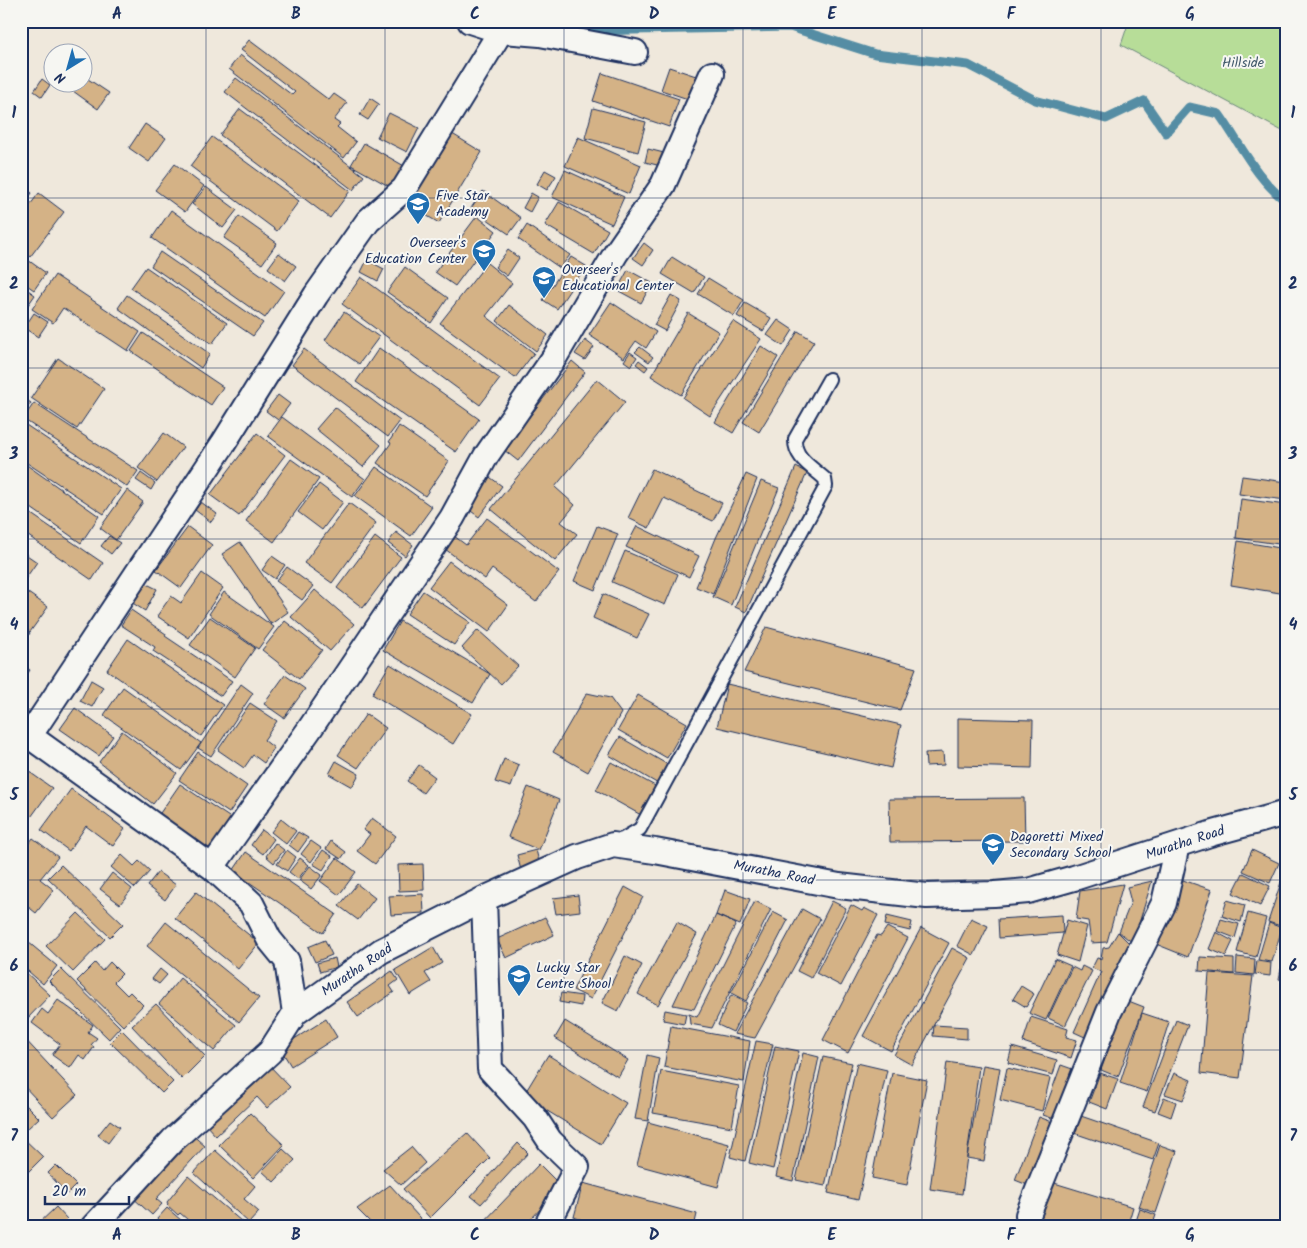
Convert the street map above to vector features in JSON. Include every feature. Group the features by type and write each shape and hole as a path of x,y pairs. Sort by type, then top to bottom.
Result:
{"street":[{"path":"470,21 504,25 540,34 635,52"},
{"path":"295,1013 288,961 269,939 251,903 212,867 26,732 223,444 316,295 368,221 404,189 504,25"},
{"path":"212,867 309,730 452,518 486,456 556,355 616,253 663,185 712,74"},
{"name":"Muratha Road","path":"93,1227 173,1140 270,1052 295,1013 381,952 484,900 577,857 613,845 655,851 838,886 927,896 1028,891 1286,813"},
{"path":"1028,1215 1109,1012 1164,903 1177,845"},
{"path":"484,900 490,1069 535,1118 550,1141 577,1167 546,1227"}],"lane":[{"path":"613,845 640,829 826,486 826,479 796,453 795,446 796,439 829,379"}],"green space":[{"name":"Hillside","path":"1129,21 1286,21 1286,133 1121,45"}],"building":[{"path":"249,40 329,100 334,94 347,103 334,120 340,124 337,127 356,142 344,158 229,69 240,55 292,95 295,92 241,50"},
{"path":"669,67 699,77 691,100 661,90"},
{"path":"602,73 679,99 669,127 593,101"},
{"path":"236,78 364,176 353,190 225,92"},
{"path":"42,79 42,92 45,92 42,97 34,91"},
{"path":"92,82 109,93 98,109 74,92 92,92"},
{"path":"370,98 379,104 368,120 360,115"},
{"path":"593,108 646,122 638,152 585,138"},
{"path":"240,109 350,191 330,218 220,135"},
{"path":"389,113 419,128 407,152 377,137"},
{"path":"145,124 166,138 149,162 129,148"},
{"path":"449,132 482,152 439,223 407,204"},
{"path":"212,137 299,201 277,231 190,166"},
{"path":"578,137 641,165 629,194 565,166"},
{"path":"364,143 406,167 394,189 351,165"},
{"path":"648,149 664,153 661,166 645,162"},
{"path":"175,164 204,186 185,212 155,190"},
{"path":"545,170 556,176 547,190 537,184"},
{"path":"565,170 624,197 612,224 552,197"},
{"path":"21,185 32,193 21,208"},
{"path":"206,187 237,210 223,228 192,204"},
{"path":"483,191 521,218 509,234 471,208"},
{"path":"39,193 64,212 30,257 21,251 21,217"},
{"path":"531,193 538,197 530,212 523,208"},
{"path":"559,202 608,230 594,254 545,225"},
{"path":"171,210 284,291 265,318 152,238"},
{"path":"239,216 277,243 262,264 224,238"},
{"path":"477,216 496,231 455,286 435,272"},
{"path":"527,225 570,255 560,268 518,239"},
{"path":"644,243 653,250 643,265 633,258"},
{"path":"508,250 519,258 507,276 495,267"},
{"path":"160,252 263,323 253,336 151,266"},
{"path":"279,253 296,266 285,281 268,268"},
{"path":"21,255 46,273 34,290 21,281"},
{"path":"571,257 586,266 557,309 543,300"},
{"path":"672,257 704,277 694,293 662,274"},
{"path":"367,260 384,269 378,281 361,272"},
{"path":"487,263 512,283 486,316 534,353 515,378 440,323"},
{"path":"146,267 227,323 212,344 131,288"},
{"path":"405,267 448,298 431,323 387,292"},
{"path":"628,270 652,283 641,303 617,290"},
{"path":"55,275 140,332 128,351 63,308 53,323 32,309"},
{"path":"361,277 500,379 480,405 342,304"},
{"path":"708,278 744,300 734,316 698,294"},
{"path":"21,285 35,295 21,315"},
{"path":"127,295 210,354 201,368 118,308"},
{"path":"671,295 681,301 665,331 654,325"},
{"path":"611,302 656,332 646,348 636,341 624,358 589,335"},
{"path":"745,303 771,318 763,331 737,316"},
{"path":"509,305 548,335 536,351 497,321"},
{"path":"344,312 379,337 359,364 325,340"},
{"path":"34,313 48,322 38,337 24,328"},
{"path":"688,313 719,332 681,395 651,376"},
{"path":"778,320 793,330 783,346 767,335"},
{"path":"733,321 761,339 710,416 683,398"},
{"path":"798,331 814,341 759,432 743,422"},
{"path":"143,333 223,387 211,405 131,351"},
{"path":"585,340 594,347 585,360 575,354"},
{"path":"761,346 778,357 733,433 715,422"},
{"path":"640,347 653,357 649,362 635,352"},
{"path":"379,348 479,419 456,452 356,382"},
{"path":"304,349 400,421 388,437 292,365"},
{"path":"630,352 637,357 631,366 624,361"},
{"path":"58,358 104,389 77,429 31,398"},
{"path":"639,360 648,367 645,371 636,364"},
{"path":"572,361 585,372 518,461 504,450"},
{"path":"597,379 625,402 555,487 575,505 561,522 577,534 555,561 491,509"},
{"path":"278,395 290,404 278,420 266,411"},
{"path":"21,396 31,403 21,416"},
{"path":"34,403 138,471 127,487 23,419"},
{"path":"335,407 381,445 363,467 316,429"},
{"path":"282,417 365,479 352,497 268,436"},
{"path":"23,423 121,489 104,514 21,459"},
{"path":"399,426 449,461 425,496 377,463 391,443 389,442"},
{"path":"164,433 183,447 157,482 138,468"},
{"path":"257,433 285,455 239,516 210,495"},
{"path":"291,459 319,479 274,542 246,521"},
{"path":"21,461 99,516 81,543 21,501"},
{"path":"376,467 432,507 411,536 355,496"},
{"path":"796,467 807,473 746,612 735,607"},
{"path":"652,469 722,503 713,521 664,498 649,528 628,518"},
{"path":"141,473 155,483 151,490 136,480"},
{"path":"746,474 757,479 713,594 696,587 716,538"},
{"path":"487,475 502,486 479,517 464,506"},
{"path":"1242,476 1286,482 1286,500 1239,494"},
{"path":"761,481 779,488 731,605 713,597"},
{"path":"319,484 343,502 322,530 298,512"},
{"path":"127,490 143,502 116,540 100,528"},
{"path":"1241,499 1286,505 1286,545 1236,538"},
{"path":"201,502 217,514 211,522 195,510"},
{"path":"349,503 376,523 332,583 304,563"},
{"path":"21,507 103,563 92,580 21,531"},
{"path":"487,518 559,572 536,602 492,569 485,579 445,549 454,536 466,545"},
{"path":"597,526 618,534 595,590 574,581"},
{"path":"637,526 699,556 689,577 626,547"},
{"path":"188,527 212,545 181,588 156,570"},
{"path":"396,532 413,545 405,556 388,543"},
{"path":"109,536 120,543 111,554 101,546"},
{"path":"375,537 401,557 363,608 337,588"},
{"path":"1238,541 1286,549 1286,594 1231,585"},
{"path":"240,542 288,612 271,624 222,554"},
{"path":"21,551 37,562 21,585"},
{"path":"625,551 678,574 665,605 612,582"},
{"path":"272,556 285,565 275,579 262,570"},
{"path":"449,561 508,605 489,632 429,587"},
{"path":"287,567 313,586 302,600 276,581"},
{"path":"202,573 223,588 189,638 157,616 171,596 181,603"},
{"path":"143,582 157,589 145,611 131,602"},
{"path":"21,588 48,607 30,632 21,625"},
{"path":"315,590 354,624 330,651 291,617"},
{"path":"423,591 470,622 454,645 407,614"},
{"path":"224,592 274,627 258,649 209,614"},
{"path":"603,594 649,614 637,638 593,618"},
{"path":"131,610 166,634 165,636 232,681 221,696 153,651 155,647 121,625"},
{"path":"210,617 255,648 235,677 190,645"},
{"path":"285,621 322,650 299,679 262,650"},
{"path":"400,621 490,674 473,703 383,650"},
{"path":"766,627 916,668 900,710 744,672"},
{"path":"21,628 30,633 21,647"},
{"path":"478,630 518,666 501,684 462,648"},
{"path":"128,639 223,705 201,736 107,670"},
{"path":"21,664 30,670 21,683"},
{"path":"390,664 472,714 453,744 372,694"},
{"path":"285,675 305,689 284,718 264,704"},
{"path":"91,680 103,687 92,707 80,701"},
{"path":"241,684 253,693 211,756 198,748"},
{"path":"727,684 901,725 891,768 717,727"},
{"path":"123,687 201,743 181,770 104,715"},
{"path":"587,693 610,698 621,713 588,772 553,752"},
{"path":"638,695 687,723 667,758 618,730"},
{"path":"250,703 277,721 264,740 274,748 264,763 253,755 244,768 218,750"},
{"path":"75,708 113,736 99,756 60,729"},
{"path":"366,714 386,728 358,768 338,755"},
{"path":"958,718 1033,720 1032,768 958,766"},
{"path":"122,731 177,773 153,804 99,762"},
{"path":"620,737 670,766 660,785 609,755"},
{"path":"198,752 247,786 229,813 179,780"},
{"path":"943,752 944,765 926,766 925,753"},
{"path":"504,759 519,765 511,787 495,782"},
{"path":"336,761 359,774 352,787 329,774"},
{"path":"611,762 657,787 641,815 596,790"},
{"path":"419,765 435,777 423,793 407,781"},
{"path":"21,766 52,788 21,831 21,793 24,790 21,788"},
{"path":"180,784 232,819 209,851 158,816"},
{"path":"528,787 559,800 539,850 508,837"},
{"path":"71,789 125,829 113,846 86,826 69,851 41,830"},
{"path":"1024,798 1025,841 890,842 889,799"},
{"path":"372,818 396,836 375,864 357,851 370,834 363,830"},
{"path":"281,819 296,831 286,844 271,832"},
{"path":"262,830 274,839 263,854 251,845"},
{"path":"298,832 308,838 298,852 289,845"},
{"path":"33,838 58,857 40,879 54,890 36,913 21,901 21,853"},
{"path":"311,841 321,848 311,862 301,854"},
{"path":"331,841 346,852 341,859 326,849"},
{"path":"275,843 284,850 274,863 266,856"},
{"path":"287,850 296,857 287,871 277,864"},
{"path":"323,850 332,856 323,870 313,864"},
{"path":"536,850 542,873 523,878 517,855"},
{"path":"1252,850 1279,863 1270,883 1243,871"},
{"path":"246,852 336,914 323,933 233,871"},
{"path":"122,855 134,866 139,861 150,871 135,888 111,867"},
{"path":"300,858 309,865 298,879 289,872"},
{"path":"337,858 356,872 339,895 320,881"},
{"path":"423,864 424,890 399,891 398,865"},
{"path":"61,865 123,924 110,937 48,878"},
{"path":"310,866 322,875 311,889 299,880"},
{"path":"158,872 176,885 165,900 147,886"},
{"path":"112,873 132,889 120,904 100,889"},
{"path":"1243,873 1270,886 1260,906 1233,893"},
{"path":"1180,879 1212,890 1188,957 1156,944"},
{"path":"1282,879 1286,881 1286,921 1284,927 1268,922"},
{"path":"1152,881 1133,943 1119,932 1131,902 1127,887"},
{"path":"357,884 375,898 358,920 339,906"},
{"path":"1123,884 1107,942 1091,943 1088,921 1076,919 1080,891"},
{"path":"625,887 643,897 591,999 573,990"},
{"path":"725,890 750,899 740,925 716,915"},
{"path":"196,892 259,943 238,969 175,918"},
{"path":"423,894 424,913 391,915 389,896"},
{"path":"578,895 580,911 556,914 553,898"},
{"path":"1227,900 1245,905 1241,922 1222,916"},
{"path":"755,901 771,909 712,1028 690,1024 689,1014 697,1017"},
{"path":"832,901 846,908 811,978 797,971"},
{"path":"851,905 862,911 864,908 878,915 841,986 816,973"},
{"path":"802,909 820,919 755,1038 734,1034"},
{"path":"773,912 788,920 746,1001 731,993"},
{"path":"78,913 105,939 73,972 46,946"},
{"path":"1248,913 1266,918 1256,957 1237,952"},
{"path":"716,915 736,924 694,1009 673,1005"},
{"path":"1062,915 1063,933 999,938 998,919"},
{"path":"887,916 912,922 910,931 885,925"},
{"path":"545,917 554,935 506,958 497,939"},
{"path":"971,918 988,926 974,955 957,946"},
{"path":"1221,919 1239,924 1235,938 1217,931"},
{"path":"1067,920 1087,926 1078,962 1057,955"},
{"path":"166,922 259,998 239,1022 147,946"},
{"path":"677,922 697,934 658,1005 638,994"},
{"path":"1269,923 1282,928 1272,962 1258,960"},
{"path":"887,927 908,938 848,1053 823,1040 877,935 881,936"},
{"path":"921,928 949,943 891,1051 863,1036"},
{"path":"1118,932 1130,944 1087,1038 1074,1032 1101,972 1092,968 1097,958 1101,959 1103,948 1109,947"},
{"path":"1216,932 1233,941 1226,956 1209,949"},
{"path":"22,937 57,966 43,984 21,965"},
{"path":"325,940 332,955 315,962 308,947"},
{"path":"433,947 442,963 425,973 431,982 410,995 395,970"},
{"path":"952,948 970,958 912,1065 894,1055"},
{"path":"625,956 642,965 618,1011 602,1003"},
{"path":"1200,957 1234,959 1234,974 1199,971"},
{"path":"1237,957 1255,959 1254,975 1236,973"},
{"path":"335,958 337,967 320,972 317,963"},
{"path":"1055,959 1071,966 1046,1020 1029,1013"},
{"path":"1257,961 1271,963 1270,976 1255,974"},
{"path":"110,962 122,974 114,982 127,995 130,992 143,1005 123,1026 77,981 95,963 102,971"},
{"path":"1082,966 1092,971 1065,1026 1048,1018 1072,967 1080,971"},
{"path":"21,968 50,995 26,1020 21,1015"},
{"path":"61,969 120,1027 109,1039 49,981"},
{"path":"160,969 167,975 159,984 152,979"},
{"path":"1281,969 1286,970 1286,981 1279,979"},
{"path":"392,971 398,980 390,986 394,992 358,1017 347,1002"},
{"path":"1209,973 1253,976 1240,1078 1201,1073"},
{"path":"180,978 236,1025 214,1051 159,1004"},
{"path":"1021,986 1034,994 1026,1007 1013,999"},
{"path":"561,993 582,996 581,1006 559,1002"},
{"path":"731,995 747,1003 733,1032 718,1025"},
{"path":"58,1000 93,1025 88,1032 97,1038 91,1045 94,1047 85,1060 79,1055 70,1068 52,1055 60,1044 32,1023 42,1009 48,1014"},
{"path":"1126,1000 1144,1007 1118,1077 1101,1070"},
{"path":"156,1004 205,1056 182,1079 132,1026"},
{"path":"665,1010 686,1014 684,1024 663,1020"},
{"path":"1142,1013 1169,1022 1147,1092 1120,1083"},
{"path":"1031,1017 1068,1029 1066,1037 1077,1040 1071,1058 1023,1042"},
{"path":"326,1019 337,1037 291,1066 280,1048"},
{"path":"1176,1020 1188,1025 1155,1111 1143,1107"},
{"path":"565,1021 628,1060 618,1077 555,1038"},
{"path":"934,1025 967,1027 967,1039 933,1036"},
{"path":"671,1026 750,1041 744,1082 664,1067"},
{"path":"122,1030 173,1082 162,1093 110,1042"},
{"path":"21,1035 77,1095 53,1117 21,1083"},
{"path":"756,1041 773,1044 745,1161 730,1157"},
{"path":"775,1046 799,1051 773,1169 749,1163"},
{"path":"1012,1047 1057,1060 1053,1075 1008,1063"},
{"path":"803,1053 819,1057 793,1181 776,1177"},
{"path":"548,1055 626,1103 601,1144 523,1096"},
{"path":"647,1055 659,1058 648,1121 635,1119"},
{"path":"823,1057 852,1063 825,1186 796,1180"},
{"path":"947,1062 979,1067 962,1194 930,1189"},
{"path":"857,1063 887,1070 858,1200 828,1193"},
{"path":"268,1064 290,1087 267,1108 257,1097 216,1136 205,1124"},
{"path":"983,1065 1000,1068 984,1161 967,1158"},
{"path":"1061,1065 1078,1071 1060,1121 1043,1115"},
{"path":"1007,1068 1050,1078 1042,1111 1000,1100"},
{"path":"661,1071 739,1086 732,1127 653,1113"},
{"path":"892,1073 927,1080 907,1185 872,1178"},
{"path":"1100,1073 1118,1079 1107,1109 1089,1102"},
{"path":"1174,1073 1191,1080 1183,1100 1165,1094"},
{"path":"1164,1097 1176,1102 1171,1117 1158,1112"},
{"path":"21,1100 39,1118 28,1128 21,1122"},
{"path":"250,1113 284,1145 253,1178 219,1145"},
{"path":"1078,1115 1159,1143 1153,1160 1071,1132"},
{"path":"1039,1117 1055,1123 1030,1186 1015,1180"},
{"path":"110,1120 120,1127 108,1143 98,1135"},
{"path":"648,1122 729,1144 718,1187 637,1165"},
{"path":"190,1133 205,1146 156,1199 162,1204 152,1215 131,1196"},
{"path":"467,1133 490,1158 430,1218 403,1189"},
{"path":"21,1136 43,1157 21,1179"},
{"path":"518,1143 528,1153 481,1204 471,1196"},
{"path":"1160,1145 1177,1151 1156,1213 1139,1207"},
{"path":"411,1147 425,1163 401,1185 383,1169"},
{"path":"283,1149 295,1160 274,1182 262,1171"},
{"path":"215,1150 255,1186 244,1199 259,1212 249,1223 194,1173"},
{"path":"539,1164 561,1186 524,1227 479,1227"},
{"path":"56,1165 76,1185 67,1194 48,1173"},
{"path":"188,1176 248,1227 196,1227 180,1213 178,1215 167,1205 167,1202"},
{"path":"1051,1182 1133,1207 1127,1227 1067,1227 1040,1218"},
{"path":"583,1183 697,1214 694,1227 603,1227 574,1217"},
{"path":"390,1185 428,1227 375,1227 357,1209"},
{"path":"56,1207 67,1219 59,1227 35,1227"},
{"path":"167,1208 189,1227 164,1227 156,1220"},
{"path":"1140,1209 1156,1215 1152,1227 1134,1227"}],"waterway":[{"path":"577,31 790,27 875,54 968,65 1035,100 1106,119 1144,101 1166,133 1189,107 1219,114 1257,171 1275,192 1286,201"}],"place":[{"name":"Five Star Academy","path":"418,225"},
{"name":"Overseer's Education Center","path":"484,272"},
{"name":"Overseer's Educational Center","path":"544,299"},
{"name":"Dagoretti Mixed Secondary School","path":"993,866"},
{"name":"Lucky Star Centre Shool","path":"519,997"}]}
